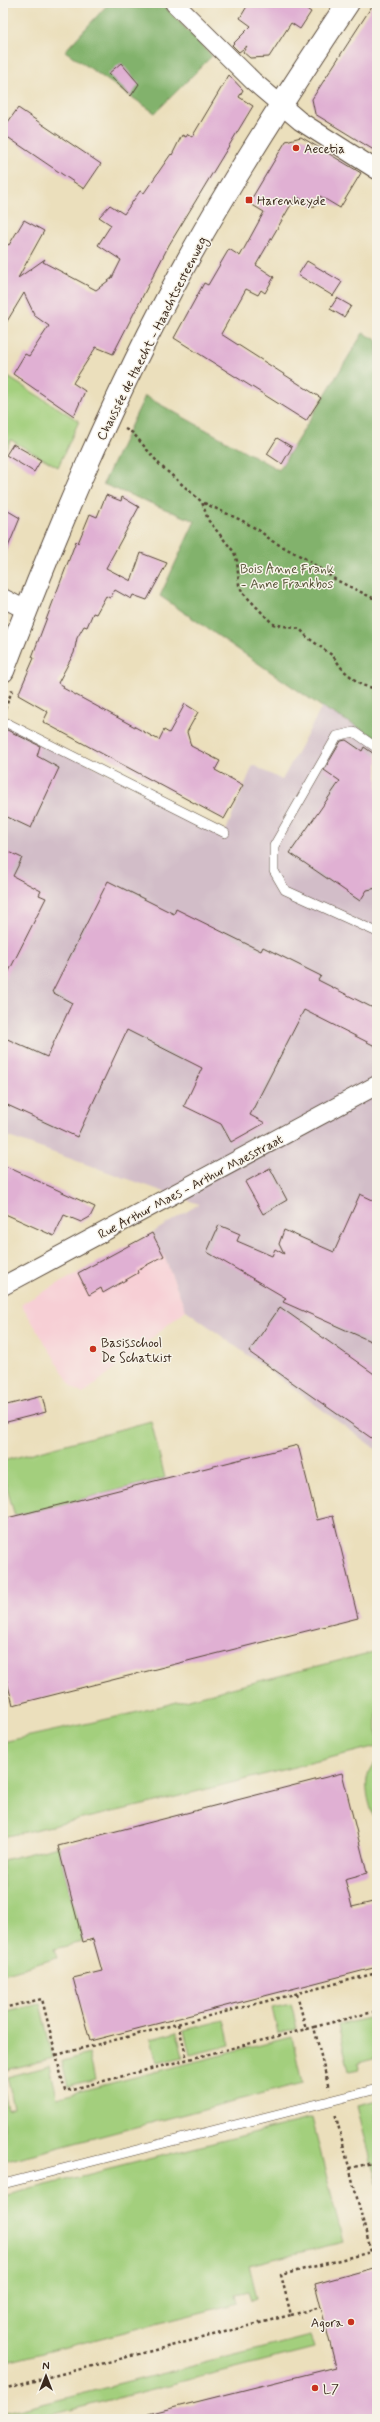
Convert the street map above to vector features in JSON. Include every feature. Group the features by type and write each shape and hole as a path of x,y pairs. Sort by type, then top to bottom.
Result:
{"main road":[{"name":"Chaussée de Haecht - Haachtsesteenweg","path":"3,671 26,610 75,492 124,386 185,264 281,105 348,3"}],"street":[{"path":"174,3 252,81 281,105 307,126 377,170"},
{"path":"3,598 26,610"},
{"name":"Rue Arthur Maes - Arthur Maesstraat","path":"3,1286 377,1085"}],"lane":[{"path":"3,721 225,833"},
{"path":"377,748 354,732 337,736 274,846 274,871 285,890 377,932"},
{"path":"3,2184 377,2089"}],"path":[{"path":"126,421 122,428 132,433 160,465 202,502 247,524 272,541 306,559 336,580 377,600"},
{"path":"202,502 208,520 234,552 237,561 239,585 256,606 273,624 300,628 307,637 332,656 343,670 361,685 377,689"},
{"path":"56,2055 377,1973"},
{"path":"297,1994 306,2029"},
{"path":"3,2008 42,1999 65,2091 377,2011"},
{"path":"178,2024 187,2060"},
{"path":"291,2315 280,2275 371,2252 314,2027"},
{"path":"350,2168 377,2162"},
{"path":"3,2389 321,2307"}],"shaded area":[{"path":"322,707 377,738 377,1450 186,1310 164,1256 152,1233 199,1204 3,1135 3,720 225,833 253,765 282,780"},
{"name":"Basisschool De Schatkist","path":"152,1233 164,1256 186,1310 83,1394 72,1387 21,1304"}],"green space":[{"path":"109,3 161,3 212,56 155,113 65,51"},
{"name":"Bois Anne Frank - Anne Frankbos","path":"363,333 377,340 377,738 322,707 160,596 195,521 103,484 145,396 279,470"},
{"path":"3,374 79,421 58,467 11,440 3,454"},
{"path":"151,1421 165,1478 15,1516 3,1475 3,1461"},
{"path":"377,1651 377,1746 152,1803 3,1837 3,1742 130,1714"},
{"path":"377,1760 377,1829 367,1793 367,1784 371,1767"},
{"path":"58,1846 83,1942 54,1949 57,1958 3,1974 3,1860"},
{"path":"40,2004 53,2058 3,2071 3,2013"},
{"path":"291,2004 297,2028 278,2033 272,2008"},
{"path":"377,2016 377,2058 358,2063 359,2069 349,2071 338,2025"},
{"path":"224,2020 230,2045 190,2055 184,2030"},
{"path":"177,2032 183,2057 157,2063 151,2039"},
{"path":"292,2037 302,2083 3,2162 3,2087 8,2109 14,2107 7,2077 50,2066 57,2097"},
{"path":"89,2054 95,2079 68,2086 62,2061"},
{"path":"377,2101 377,2184 357,2106"},
{"path":"312,2118 343,2242 249,2265 257,2298 252,2300 249,2291 236,2294 238,2303 3,2363 3,2196"},
{"path":"310,2336 314,2348 35,2419 3,2419 3,2414"}],"building":[{"path":"249,3 298,3 311,12 300,29 291,23 269,57 250,58 243,52 247,46 239,52 232,45 251,26 240,18"},
{"path":"374,3 377,3 377,152 315,114 312,99"},
{"path":"121,63 139,84 131,96 108,74"},
{"path":"229,75 243,90 239,97 253,106 169,245 113,354 96,347 73,383 85,391 74,416 13,374 25,354 29,356 49,326 35,316 24,293 3,328 3,242 9,245 24,220 44,231 18,278 45,259 43,262 96,290 112,278 121,260 98,245 111,225 99,217 110,205 124,214 140,191 144,193 171,154 172,155 182,135 186,137 188,134 192,137"},
{"path":"18,108 101,164 84,189 3,134 3,129"},
{"path":"301,137 361,173 340,208 320,196 314,207 296,196 256,265 274,277 265,293 261,290 258,295 246,289 221,334 321,398 306,421 174,338 204,283 208,285 229,249 240,256 264,212 249,203 286,141"},
{"path":"307,261 342,282 333,296 298,275"},
{"path":"337,298 351,306 344,317 330,309"},
{"path":"277,438 292,447 282,464 267,454"},
{"path":"13,444 41,460 34,472 6,455"},
{"path":"106,495 121,501 122,497 139,507 106,568 131,581 141,553 167,563 147,600 133,595 131,599 115,590 110,598 106,596 96,614 93,613 87,627 84,626 77,638 74,653 58,683 64,686 63,688 159,740 164,730 169,733 185,704 198,712 187,732 191,746 220,761 215,770 243,785 224,819 43,722 48,712 18,695 34,658 32,657 76,541 78,543 90,514 97,517"},
{"path":"3,508 20,518 3,559"},
{"path":"3,728 40,746 37,756 59,768 31,828 3,815"},
{"path":"346,740 362,751 364,747 377,756 377,888 367,890 360,901 290,853 340,781 324,770 341,741"},
{"path":"3,849 22,858 13,876 41,891 39,895 46,898 3,983"},
{"path":"108,881 174,914 176,909 261,951 263,947 321,976 318,980 377,1010 377,1047 304,1010 250,1115 265,1123 231,1142 221,1124 184,1106 202,1068 127,1030 77,1137 3,1103 3,1037 47,1057 72,1003 52,992"},
{"path":"3,1165 95,1207 90,1217 81,1222 64,1215 54,1236 3,1213"},
{"path":"270,1168 287,1200 263,1214 245,1182"},
{"path":"360,1194 377,1202 377,1344 283,1302 286,1298 207,1252 219,1225 240,1234 237,1241 272,1256 275,1249 284,1254 279,1244 284,1230 334,1252"},
{"path":"152,1233 164,1256 137,1270 138,1273 103,1293 101,1288 89,1295 78,1273"},
{"path":"280,1307 377,1376 377,1442 249,1352"},
{"path":"42,1396 46,1412 3,1423 3,1406"},
{"path":"298,1445 317,1520 333,1516 358,1618 13,1705 3,1666 3,1519"},
{"path":"342,1773 367,1873 345,1879 352,1907 377,1901 377,1967 90,2041 73,1978 102,1971 93,1939 83,1942 58,1846"},
{"name":"L7","path":"377,2267 377,2419 350,2419 349,2416 336,2419 149,2419 148,2414 336,2367 315,2284"}],"place":[{"name":"Aecetia","path":"296,148"},
{"name":"Harenheyde","path":"249,200"},
{"name":"Basisschool De Schatkist","path":"93,1349"},
{"name":"Agora","path":"351,2322"},
{"name":"L7","path":"315,2388"}]}
